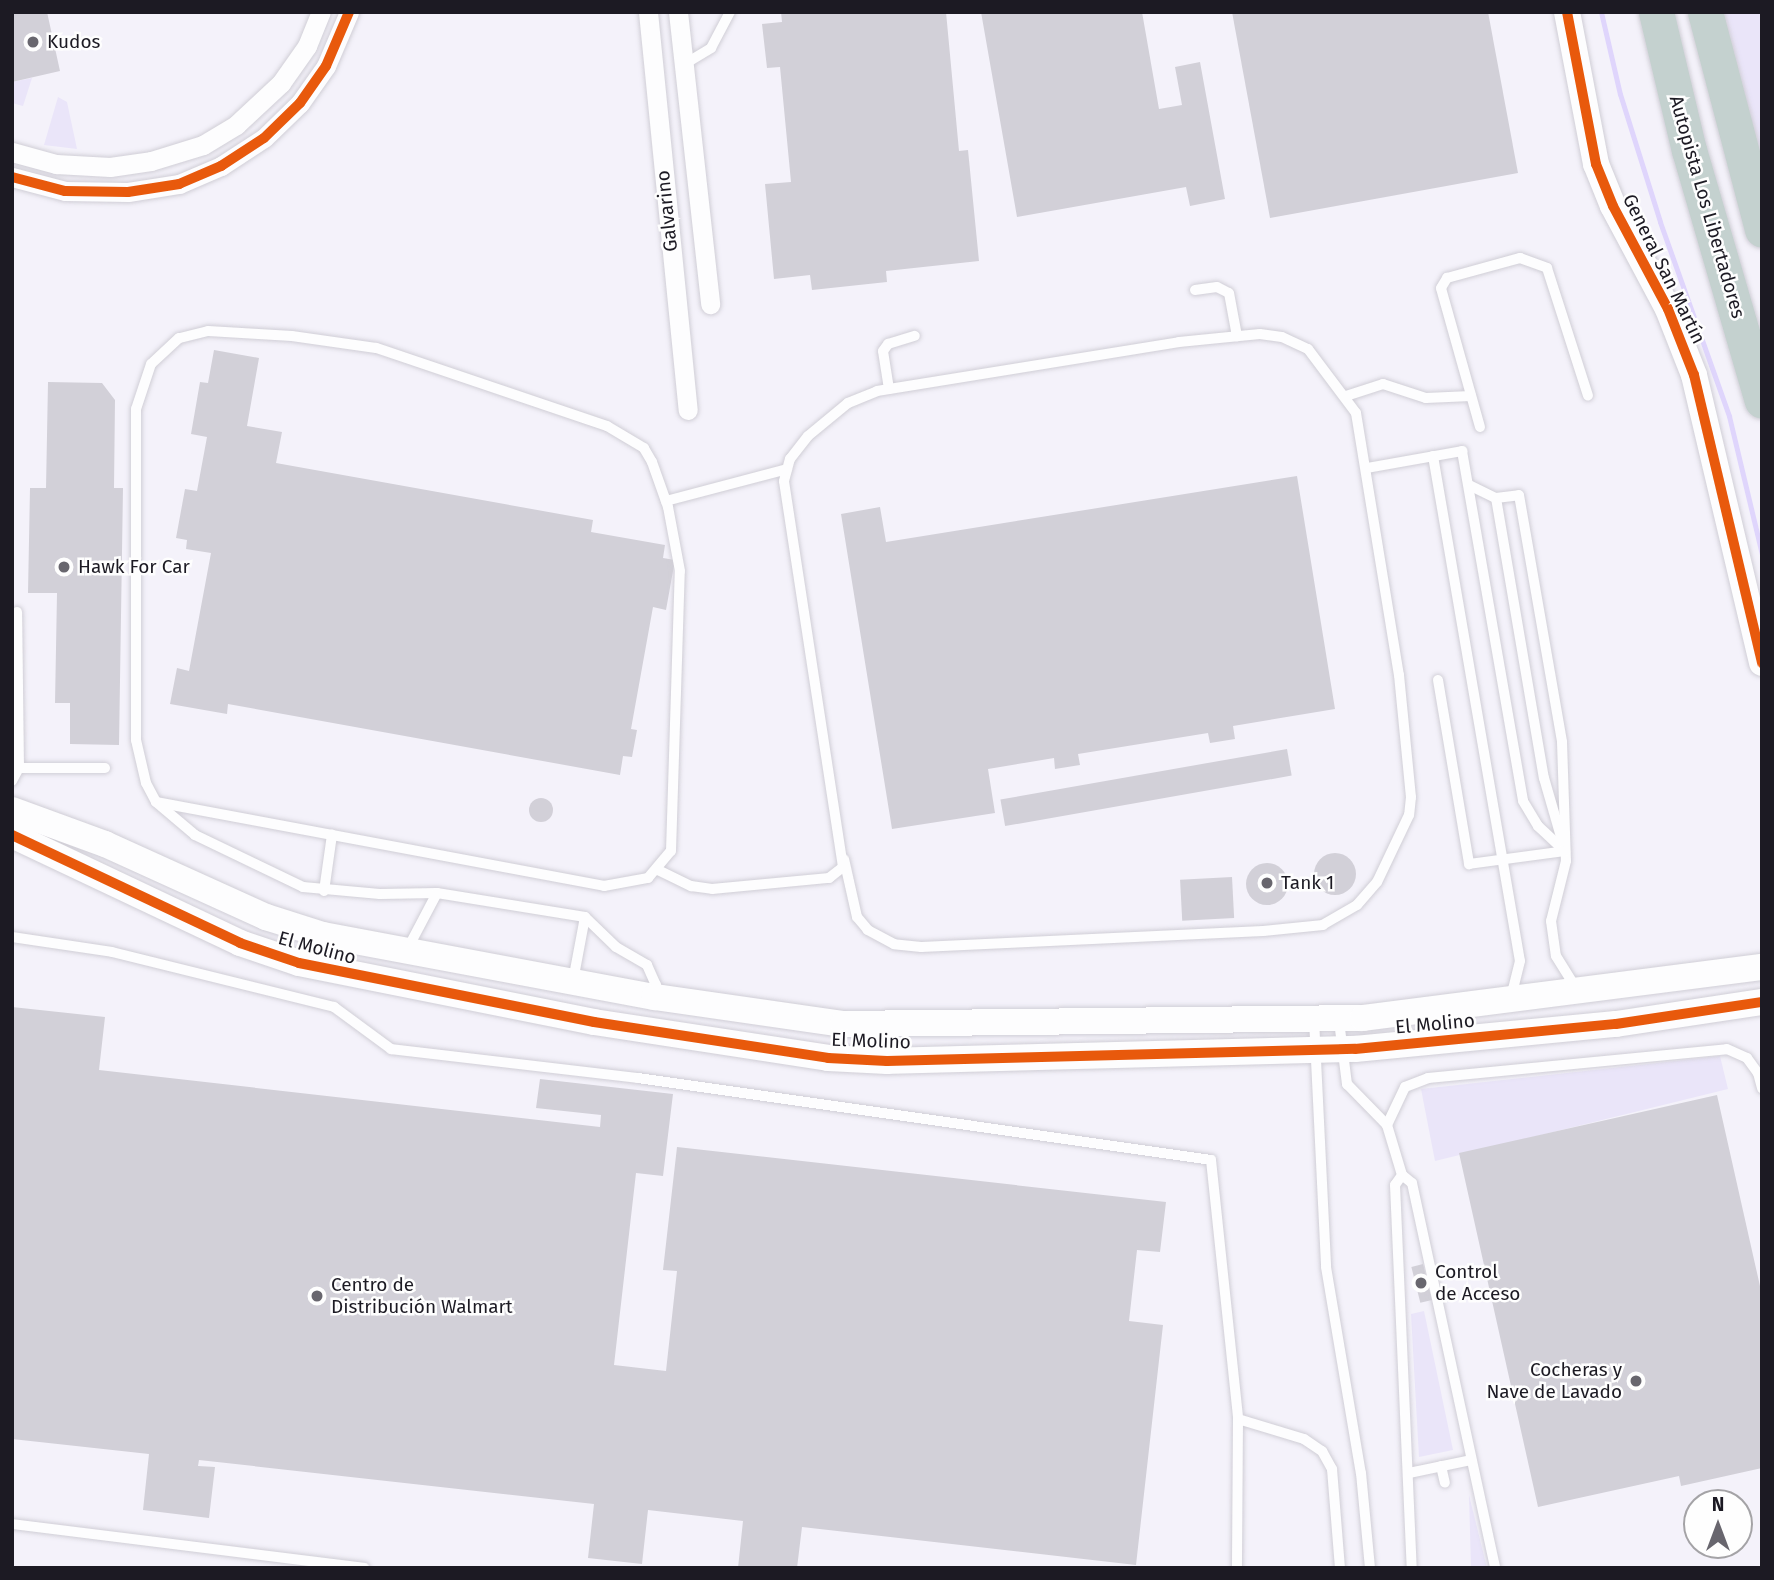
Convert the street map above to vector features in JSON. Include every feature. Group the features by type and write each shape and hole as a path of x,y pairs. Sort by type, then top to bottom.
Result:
{"highway":[{"name":"Autopista Los Libertadores","path":"1656,12 1689,150 1762,401"},
{"path":"1704,12 1762,230"}],"street":[{"path":"12,152 65,165 110,167 151,162 203,145 236,125 281,83 307,46 321,12"},
{"path":"12,177 65,191 128,192 178,184 221,166 264,138 300,103 326,66 349,12"},
{"name":"Galvarino","path":"648,12 688,410"},
{"name":"Galvarino","path":"678,12 710,304"},
{"name":"General San Martín","path":"1567,12 1596,164 1668,309 1694,375 1762,663"},
{"path":"668,217 700,214"},
{"name":"El Molino","path":"12,810 138,858 295,927 437,957 655,997 839,1023 1326,1019 1579,992 1762,967"},
{"name":"El Molino","path":"12,835 240,943 299,964 710,1043 828,1058 887,1061 1345,1049 1529,1034 1762,1002"},
{"path":"124,889 125,871 138,858"},
{"path":"429,990 425,973 437,957"},
{"path":"1694,1012 1708,994 1703,976"},
{"path":"828,1058 843,1040 839,1023"}],"lane":[{"path":"683,65 711,48 730,12"},
{"path":"1480,428 1441,288 1447,278 1520,258 1540,262 1553,275 1588,396"},
{"path":"1195,290 1217,287 1230,293 1237,336"},
{"path":"156,802 604,886 637,883 658,870 673,839 680,572 666,501 652,462 628,437 414,361 350,342 208,331 179,338 150,364 136,410 136,740 139,762 156,802 195,835 303,887 324,891 437,893 585,917 616,947 647,965 656,985 655,997"},
{"path":"889,389 883,351 888,344 915,336"},
{"path":"1237,336 1282,337 1308,349 1346,396 1356,413 1397,662 1411,797 1409,815 1377,882 1357,905 1323,925 1263,931 922,947 894,944 868,930 857,917 844,859 785,508 787,469 808,436 848,403 889,389 1237,336"},
{"path":"1346,396 1383,384 1426,398 1471,396"},
{"path":"1367,468 1462,451 1523,801 1538,826 1565,851"},
{"path":"1433,456 1505,860 1520,961 1510,1000"},
{"path":"666,501 787,469"},
{"path":"1469,485 1496,498 1519,495 1562,742 1565,851 1551,921 1556,956 1579,992"},
{"path":"1496,498 1544,778 1565,851"},
{"path":"12,781 19,768 18,612"},
{"path":"1438,680 1469,864 1565,851"},
{"path":"19,768 105,768"},
{"path":"324,891 332,835"},
{"path":"658,870 691,886 758,888 829,878 838,874 844,859"},
{"path":"407,951 437,893"},
{"path":"573,981 585,917"},
{"path":"12,937 111,952 334,1007 391,1049 638,1078 1212,1160 1238,1419 1237,1568"},
{"path":"1326,1019 1345,1049 1348,1084 1387,1125 1402,1175 1412,1183 1495,1568"},
{"path":"1326,1019 1315,1049 1326,1267 1361,1472 1370,1568"},
{"path":"1387,1125 1405,1087 1415,1080 1727,1049 1746,1058 1758,1073 1762,1088"},
{"path":"1402,1175 1395,1185 1412,1568"},
{"path":"1238,1419 1304,1438 1322,1451 1332,1469 1340,1568"},
{"path":"1409,1473 1471,1460"},
{"path":"1441,1466 1445,1483"},
{"path":"12,1524 364,1568"}],"shaded area":[{"path":"1716,12 1762,12 1762,186"},
{"path":"32,78 23,106 12,103 12,82"},
{"path":"58,97 67,102 77,149 44,145"},
{"path":"1720,1056 1728,1089 1435,1161 1421,1089"},
{"path":"1424,1311 1453,1450 1419,1457 1411,1314"},
{"path":"1469,1495 1487,1568 1471,1568"}],"building":[{"name":"Kudos","path":"12,12 47,12 60,71 12,82"},
{"path":"781,12 946,12 959,151 968,150 979,261 886,271 887,282 812,290 810,275 774,279 765,184 791,182 780,67 767,68 762,24 782,22"},
{"path":"981,12 1142,12 1159,109 1182,105 1175,67 1200,62 1225,199 1190,206 1186,187 1017,217"},
{"path":"1232,12 1488,12 1518,173 1270,218"},
{"path":"214,350 259,358 247,426 282,432 276,463 593,520 591,532 665,545 663,558 675,560 666,610 653,607 631,729 637,730 632,757 623,756 620,775 228,704 227,714 170,704 177,668 189,671 211,553 186,549 187,540 176,538 185,489 197,491 207,437 191,434 200,382 208,383"},
{"path":"48,382 102,383 115,400 114,488 123,488 119,745 70,744 70,703 55,703 57,593 28,593 30,488 46,488"},
{"path":"1297,476 1335,709 1233,726 1235,739 1210,743 1208,733 1078,754 1080,765 1055,769 1054,758 988,769 995,813 892,829 841,514 880,507 886,542"},
{"path":"1287,749 1292,776 1005,826 1000,800"},
{"path":"536,798 546,798 553,805 553,815 546,822 536,822 529,815 529,805"},
{"path":"1335,853 1350,859 1356,874 1350,889 1335,895 1320,889 1314,874 1320,859"},
{"name":"Tank 1","path":"1267,863 1282,869 1288,884 1282,899 1267,905 1252,899 1246,884 1252,869"},
{"path":"1232,877 1234,918 1182,921 1180,880"},
{"name":"Centro de Distribución Walmart","path":"12,1007 105,1017 99,1070 600,1127 601,1115 536,1108 540,1079 673,1094 663,1176 636,1173 614,1365 666,1371 677,1271 663,1270 677,1147 1166,1202 1160,1252 1137,1250 1129,1321 1163,1325 1136,1565 802,1527 797,1568 738,1568 743,1521 648,1510 642,1564 588,1558 594,1504 199,1460 198,1466 215,1467 209,1518 143,1510 149,1454 12,1439"},
{"name":"Cocheras y Nave de Lavado","path":"1717,1095 1762,1295 1762,1468 1681,1486 1679,1476 1538,1507 1459,1153"},
{"name":"Control de Acceso","path":"1423,1264 1432,1300 1420,1303 1411,1267"}],"waterway":[{"path":"1601,12 1620,94 1660,222 1729,416 1762,554"}],"cycle path":[{"path":"12,177 65,191 128,192 179,184 221,166 264,138 300,103 326,66 349,12"},
{"path":"1567,12 1596,164 1613,206 1668,309 1694,375 1762,663"},
{"path":"12,835 240,943 299,963 594,1022 828,1058 887,1061 1355,1049 1616,1024 1762,1002"}],"place":[{"name":"Kudos","path":"33,42"},
{"name":"Hawk For Car","path":"64,567"},
{"name":"Tank 1","path":"1267,883"},
{"name":"Control de Acceso","path":"1421,1283"},
{"name":"Centro de Distribución Walmart","path":"317,1296"},
{"name":"Cocheras y Nave de Lavado","path":"1636,1381"}]}
